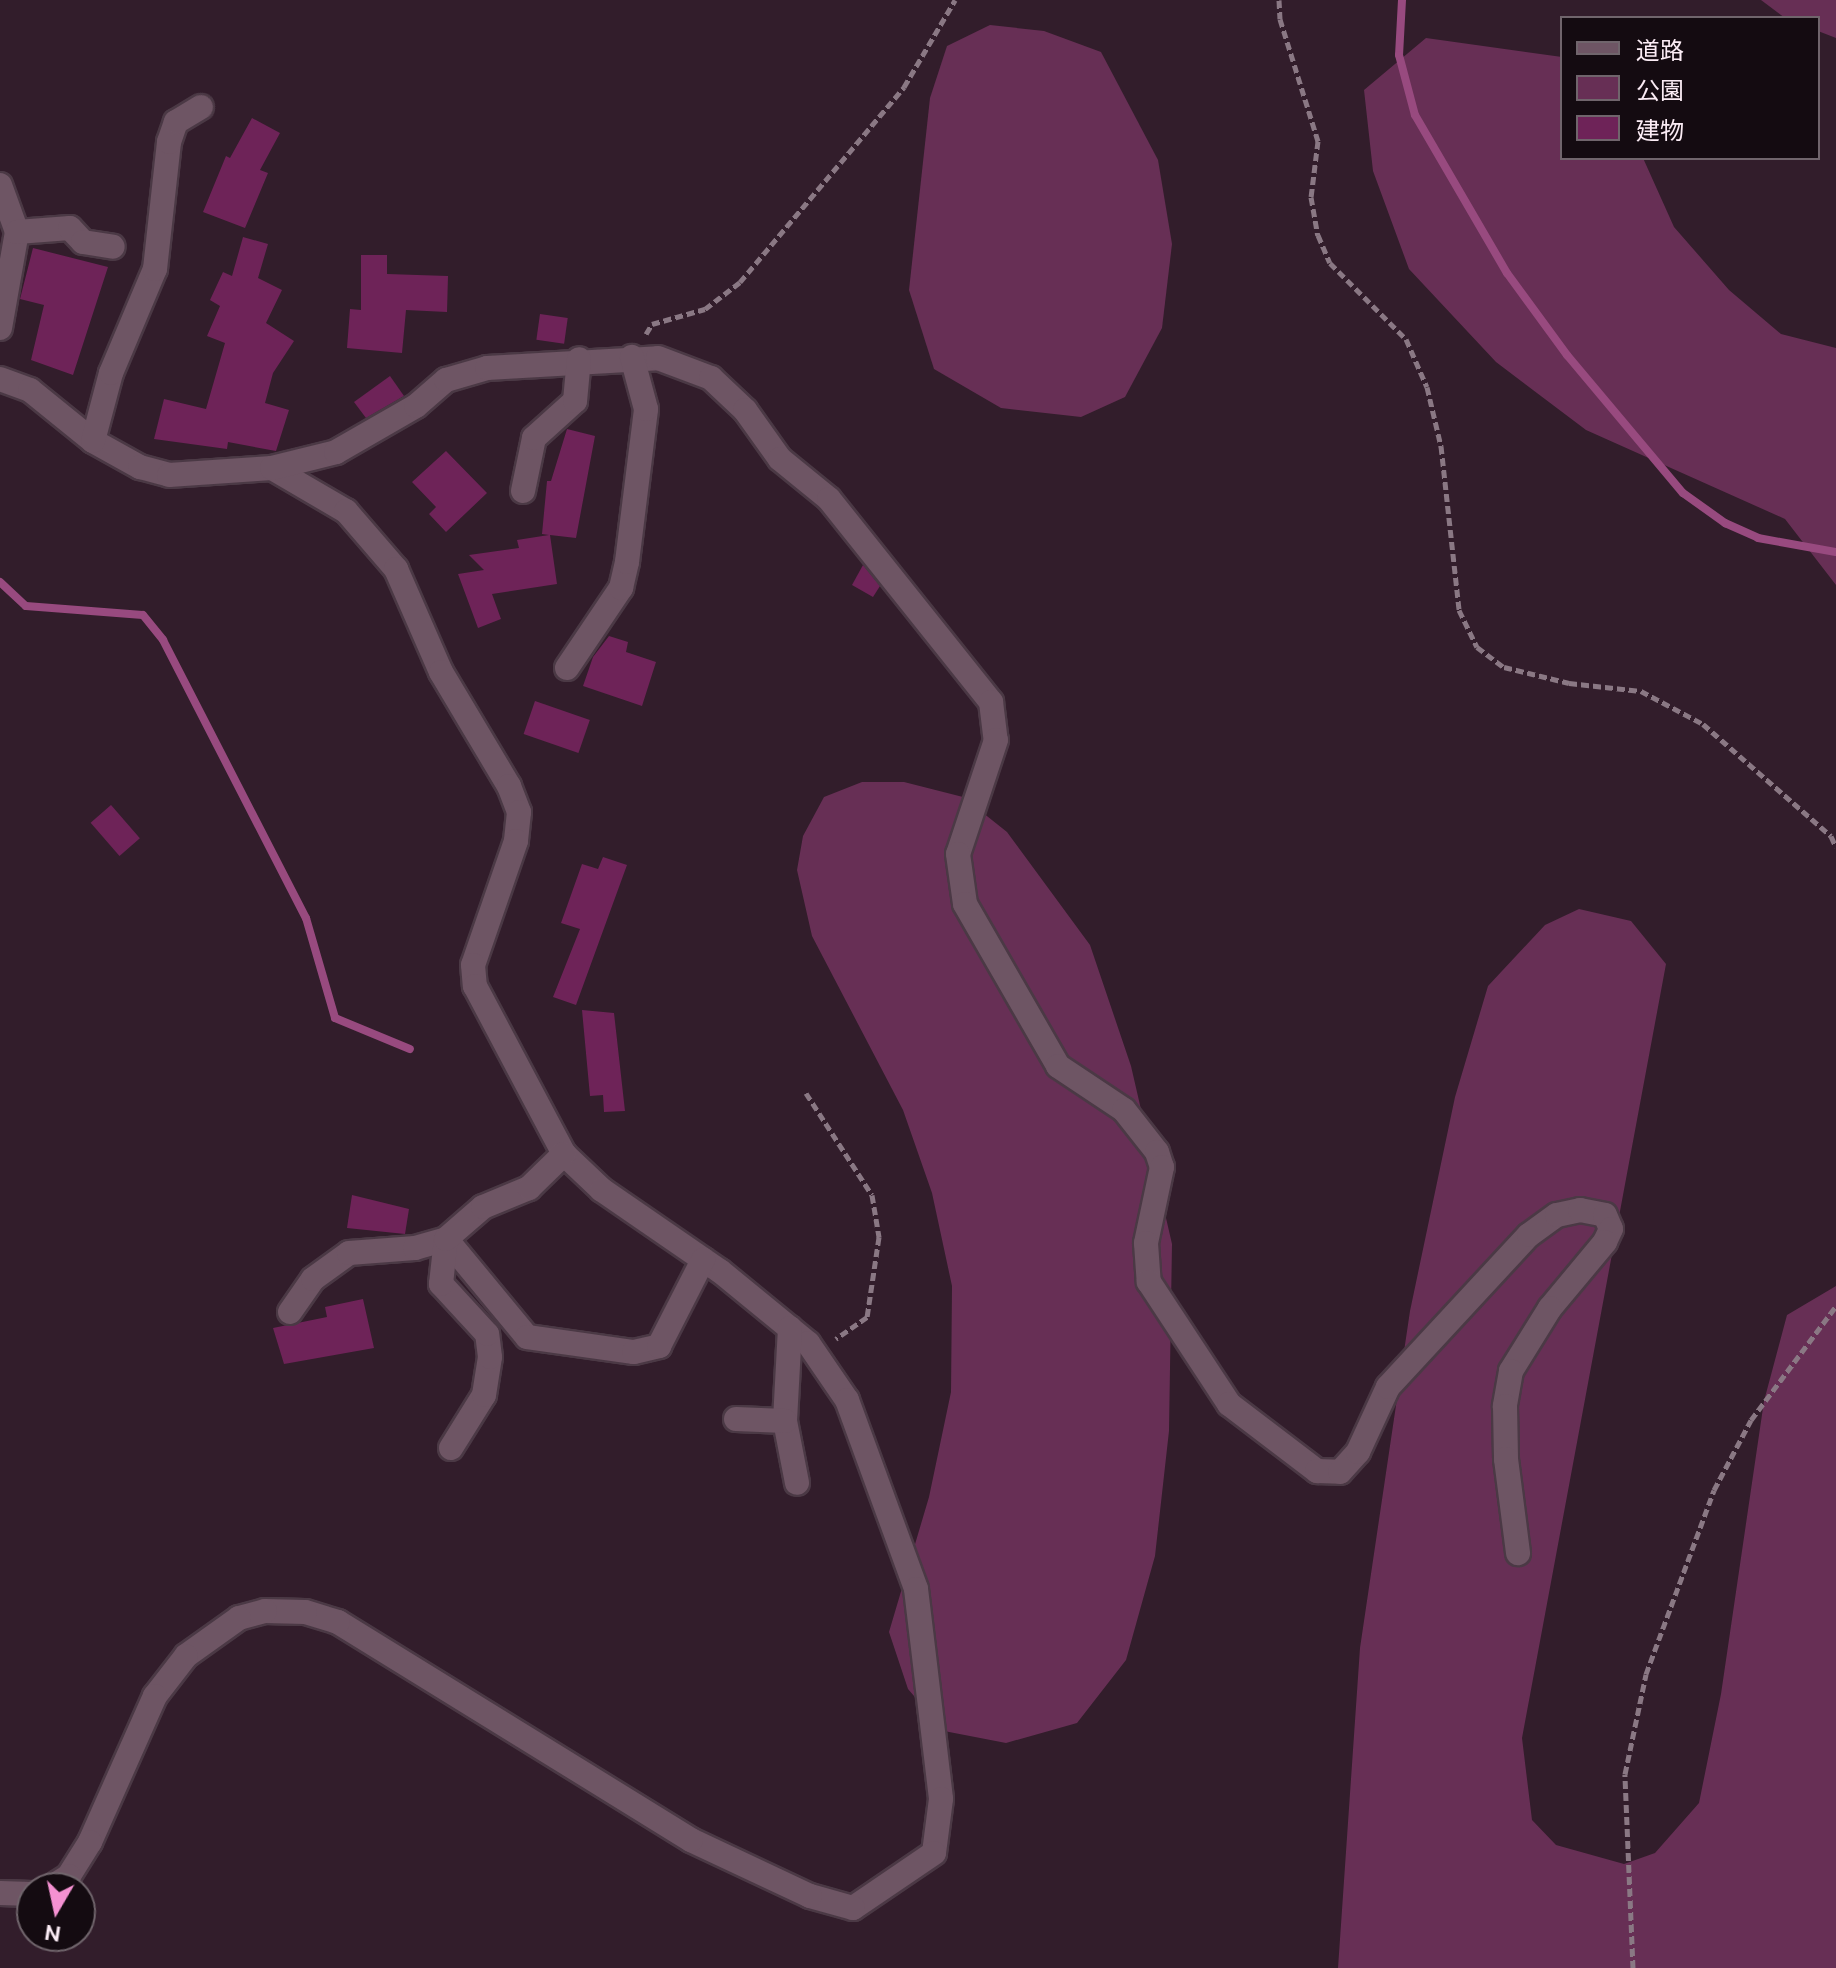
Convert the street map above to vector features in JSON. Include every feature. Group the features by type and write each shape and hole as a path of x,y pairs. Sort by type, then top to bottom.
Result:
{"street":[{"path":"93,441 111,373 155,269 169,142 176,122 201,107"},
{"path":"0,185 17,232 0,328"},
{"path":"17,232 70,228 83,242 113,247"},
{"path":"567,668 621,588 627,562 646,409 632,357"},
{"path":"0,379 30,390 93,441 169,475 272,468 364,439 446,380 487,368 579,359 658,358 711,378 745,410 780,459 829,499 991,702 996,740 958,854 965,904 1058,1066 1124,1110 1157,1152 1162,1167 1146,1243 1149,1282 1229,1404 1317,1471 1340,1472 1358,1452 1388,1387 1529,1235 1557,1215 1580,1210 1605,1215 1611,1229 1605,1242 1550,1308 1511,1371 1505,1406 1506,1459 1518,1553"},
{"path":"523,491 534,438 575,401 579,359"},
{"path":"71,1872 90,1842 163,1686 212,1633 265,1611 305,1612 338,1622 691,1840 810,1896 853,1908 893,1886 934,1853 939,1831 941,1799 930,1684 916,1589 847,1400 815,1353 790,1328 703,1260 602,1190 564,1154 475,986 473,965 516,841 519,812 509,786 441,672 396,569 346,511 272,468"},
{"path":"290,1312 313,1279 349,1253 415,1248 446,1239 483,1207 529,1188 564,1154"},
{"path":"446,1239 527,1337 545,1343 634,1352 659,1346 703,1260"},
{"path":"446,1239 441,1284 487,1334 490,1357 484,1395 451,1448"},
{"path":"790,1328 785,1421 797,1483"},
{"path":"736,1419 785,1421"}],"path":[{"path":"632,357 652,324 705,309 740,282 904,87 955,0"},
{"path":"1279,0 1280,19 1318,141 1311,197 1318,235 1330,263 1406,339 1427,387 1441,446 1459,610 1477,647 1504,667 1569,683 1641,691 1703,724 1831,836 1836,847"},
{"path":"806,1093 872,1195 879,1237 867,1317 815,1353"},
{"path":"1633,1968 1625,1774 1646,1674 1722,1476 1751,1420 1836,1306"}],"green space":[{"path":"1761,0 1836,0 1836,38 1820,32 1820,16 1782,16"},
{"path":"990,25 1044,31 1101,52 1158,160 1172,244 1162,328 1125,397 1081,417 1001,408 934,369 909,290 930,98 947,46"},
{"path":"1426,38 1560,57 1560,160 1644,160 1674,227 1729,290 1781,334 1836,348 1836,585 1785,519 1586,430 1496,362 1409,269 1373,171 1364,90"},
{"path":"862,782 904,782 963,797 1007,832 1090,945 1131,1066 1172,1244 1169,1431 1155,1556 1126,1660 1077,1723 1006,1743 944,1731 908,1689 889,1632 929,1497 951,1392 952,1286 932,1193 903,1110 812,936 797,870 803,836 824,797"},
{"path":"1579,909 1631,921 1666,964 1522,1738 1532,1820 1556,1845 1624,1864 1655,1853 1699,1803 1721,1694 1764,1401 1787,1315 1836,1286 1836,1968 1338,1968 1360,1648 1410,1311 1455,1097 1488,986 1545,925"}],"building":[{"path":"252,118 280,133 260,170 268,173 245,228 203,212 226,156 230,158"},
{"path":"243,237 268,244 258,278 282,290 266,323 294,341 273,373 265,403 289,410 276,451 228,442 227,449 154,439 164,399 206,409 225,343 207,336 220,306 210,300 223,272 232,276"},
{"path":"33,248 108,267 73,375 31,360 44,305 20,299"},
{"path":"361,255 387,255 387,274 448,276 447,312 406,310 402,353 347,348 350,309 361,310"},
{"path":"540,314 568,318 564,344 536,340"},
{"path":"390,376 404,396 366,418 354,402"},
{"path":"567,429 595,436 576,538 550,535 557,584 492,594 501,619 478,628 458,574 484,570 469,555 519,548 517,540 549,535 542,534 547,481 551,481"},
{"path":"446,451 487,493 446,532 429,514 436,507 412,482"},
{"path":"863,565 880,586 873,597 852,585"},
{"path":"609,636 628,642 626,652 656,662 642,706 583,686 593,657"},
{"path":"535,701 590,720 578,753 524,734"},
{"path":"111,805 140,838 119,856 91,823"},
{"path":"603,857 627,865 576,1005 553,997 580,929 561,923 582,864 598,869"},
{"path":"582,1010 614,1013 625,1111 604,1112 603,1095 590,1096"},
{"path":"352,1195 409,1209 405,1234 347,1228"},
{"path":"363,1299 374,1348 284,1364 273,1328 327,1317 325,1307"}],"waterway":[{"path":"1402,0 1399,55 1415,115 1507,273 1567,355 1683,493 1725,523 1758,538 1836,552"},
{"path":"0,582 26,606 143,615 163,640 306,918 335,1018 410,1049"}]}
